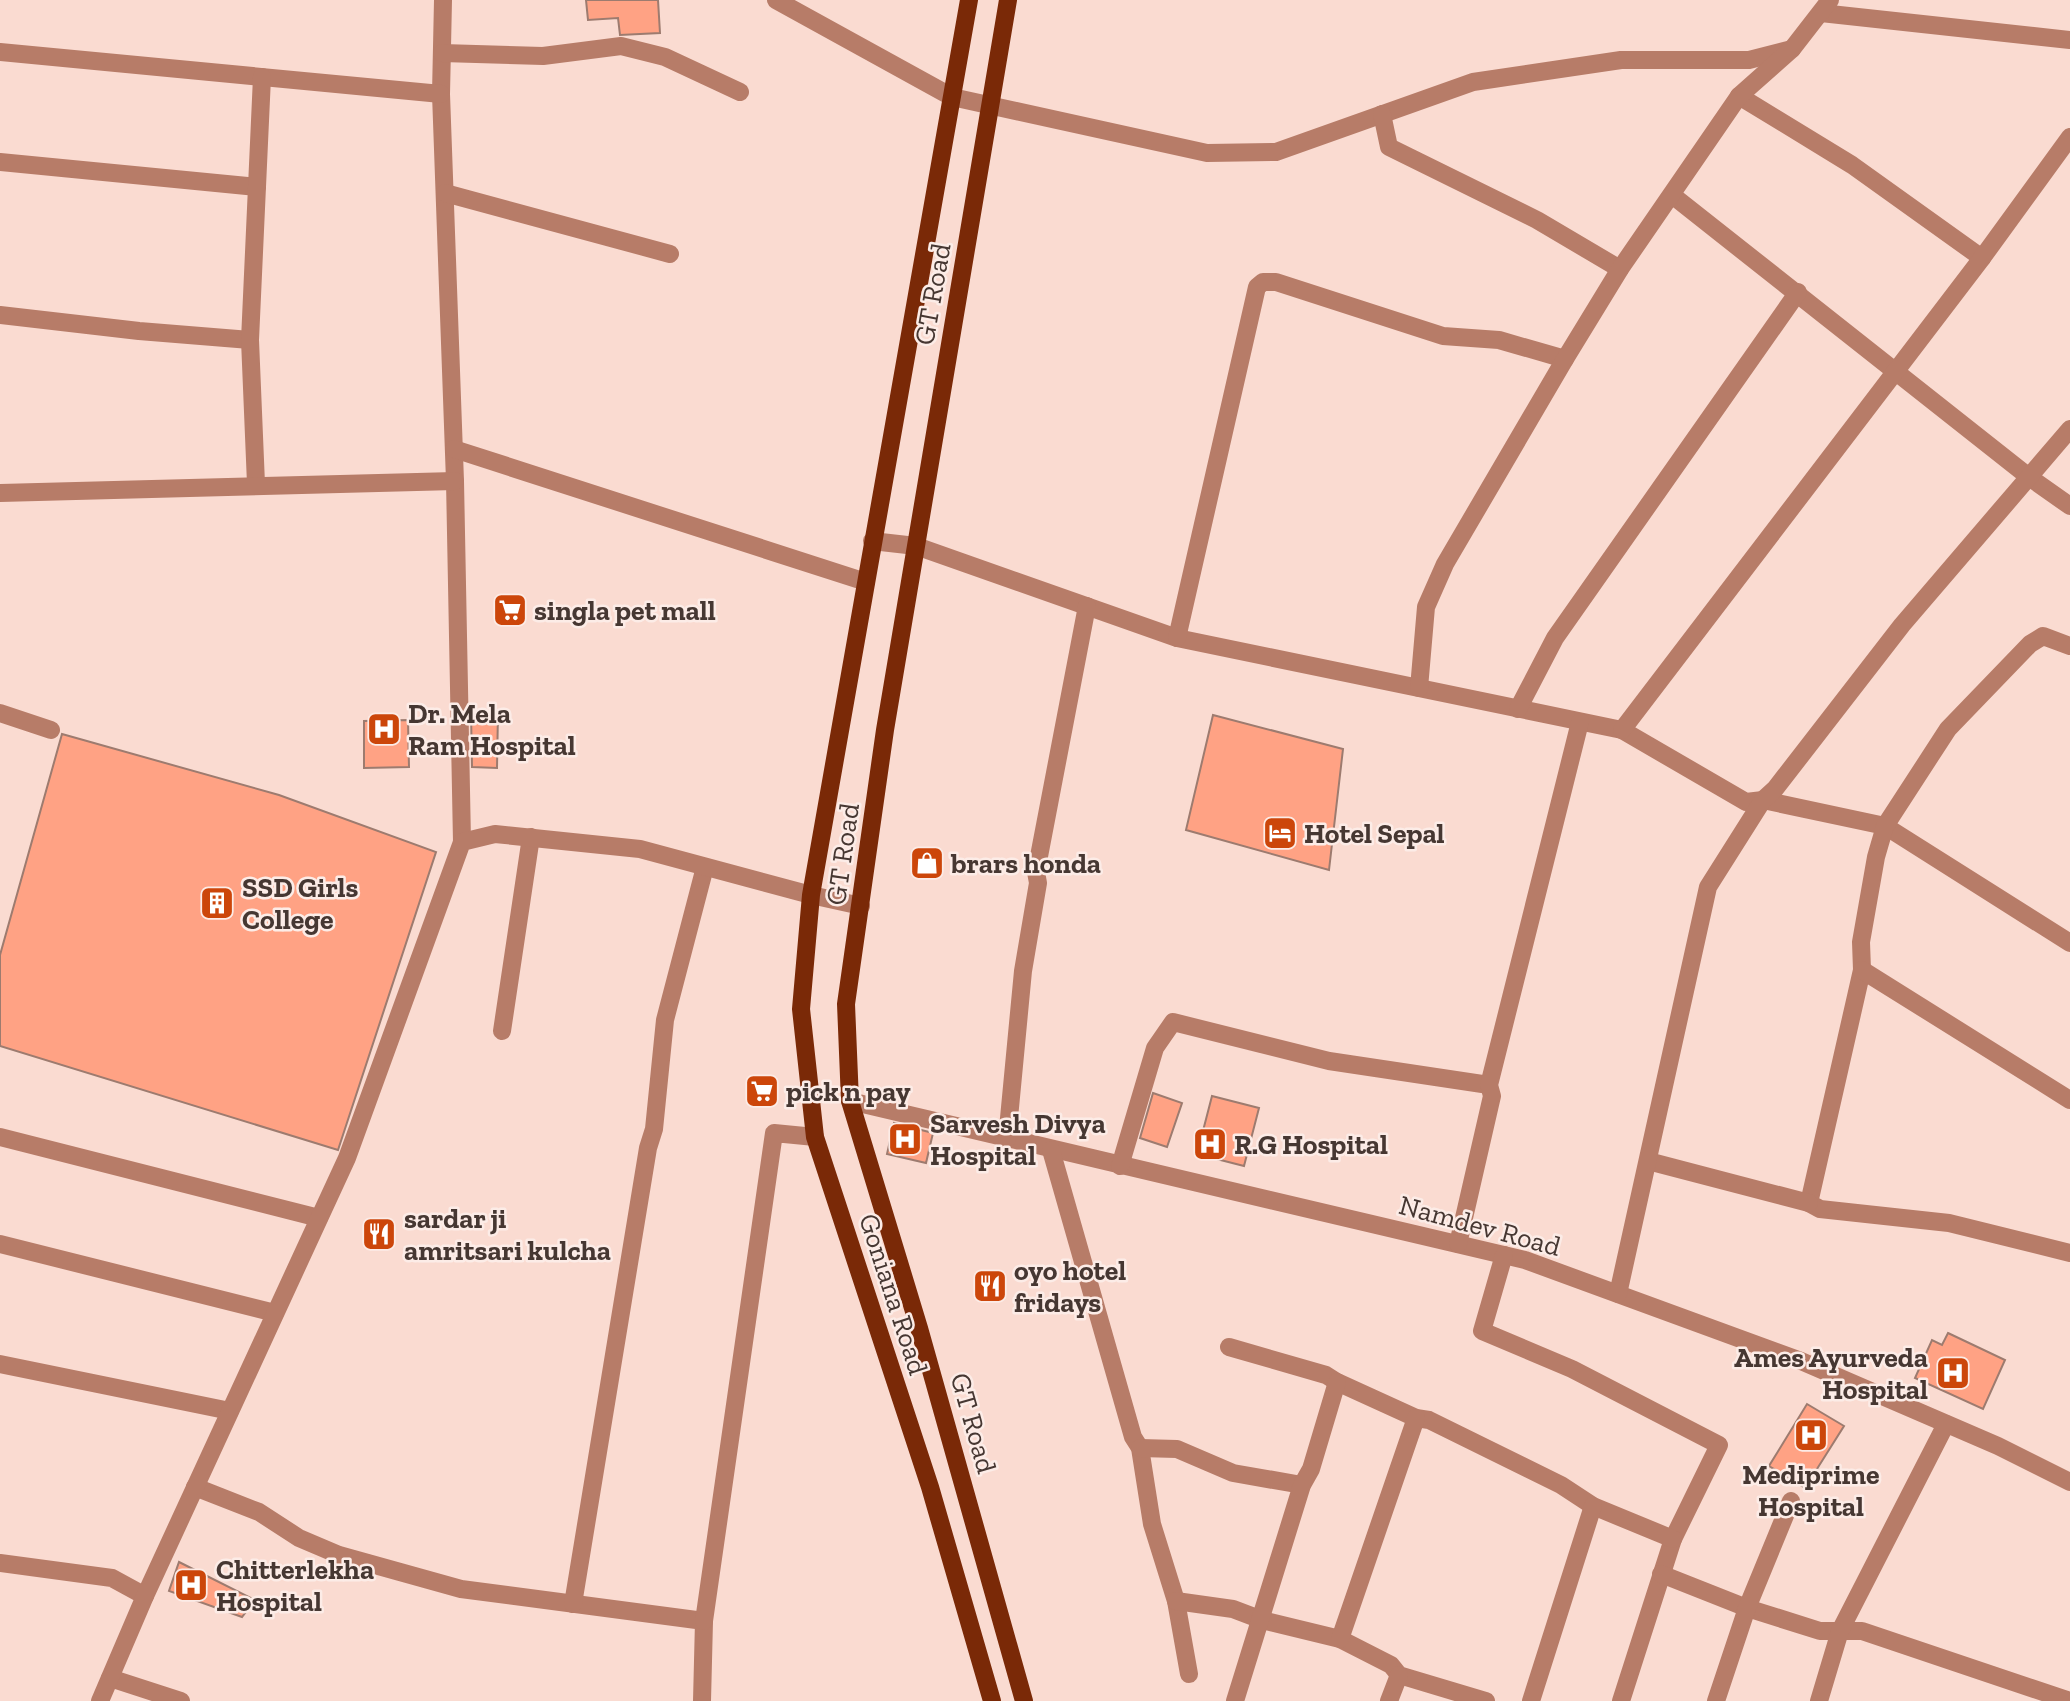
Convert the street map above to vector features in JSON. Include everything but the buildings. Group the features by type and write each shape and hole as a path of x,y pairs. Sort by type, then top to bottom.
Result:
{"main road":[{"name":"GT Road","path":"811,895 969,0"},
{"name":"GT Road","path":"1008,0 885,730 846,1004 850,1101 919,1328 1024,1701"},
{"name":"Goniana Road","path":"811,895 801,1009 815,1138 930,1487 992,1701"}],"street":[{"path":"100,1701 145,1596 347,1157 462,842 455,481 441,94 443,0"},
{"path":"776,0 952,97 1207,153 1276,152 1473,82 1621,60 1749,60 1792,49"},
{"path":"1419,688 1426,607 1445,564 1564,359 1619,269 1739,96 1792,49 1826,6 2070,40"},
{"path":"442,53 543,56 621,46 665,57 740,92"},
{"path":"0,52 441,94"},
{"path":"256,484 250,340 262,77"},
{"path":"1739,96 1852,165 1982,258"},
{"path":"1382,114 1389,147 1537,219 1619,269"},
{"path":"1622,730 1982,258 2070,137"},
{"path":"0,162 257,187"},
{"path":"445,193 670,254"},
{"path":"1672,195 2029,477 2070,506"},
{"path":"1177,638 1256,287 1263,282 1276,282 1443,336 1499,340 1564,359"},
{"path":"1518,709 1555,638 1798,292"},
{"path":"0,315 250,340"},
{"path":"1618,1294 1708,887 1763,800 1775,789 1902,625 2070,429"},
{"path":"454,449 866,582"},
{"path":"0,493 256,484 455,481"},
{"path":"873,541 916,546 1177,638 1622,730 1746,802 1763,800 1885,827 2070,943"},
{"path":"1006,1139 1023,971 1038,883 1036,872 1087,606"},
{"path":"1809,1203 1862,970 1861,942 1875,856 1885,827 1948,729 2030,644 2043,636 2070,646"},
{"path":"0,713 51,730"},
{"path":"1458,1244 1492,1096 1489,1084 1580,722"},
{"path":"462,842 495,834 640,849 861,906"},
{"path":"502,1031 531,838"},
{"path":"573,1604 648,1149 654,1129 665,1020 705,867"},
{"path":"1862,970 2070,1100"},
{"path":"1120,1166 1155,1048 1173,1022 1329,1061 1489,1084"},
{"name":"Namdev Road","path":"850,1101 1525,1260 1801,1361 1998,1446 2070,1482"},
{"path":"702,1701 704,1622 774,1133 815,1138"},
{"path":"0,1137 319,1218"},
{"path":"1051,1150 1133,1437 1140,1448 1152,1524 1176,1601 1189,1674"},
{"path":"1648,1161 1809,1203 1820,1209 1949,1223 2070,1253"},
{"path":"0,1244 275,1313"},
{"path":"1504,1255 1482,1331 1572,1370 1719,1445 1673,1539 1620,1701"},
{"path":"1229,1347 1326,1375 1416,1418 1429,1419 1561,1485 1593,1506 1673,1539"},
{"path":"0,1364 230,1411"},
{"path":"1235,1701 1337,1382"},
{"path":"1340,1639 1416,1418"},
{"path":"1819,1701 1840,1631 1946,1424"},
{"path":"1140,1448 1177,1449 1233,1473 1302,1485"},
{"path":"195,1487 258,1512 299,1538 339,1555 461,1589 704,1622"},
{"path":"1716,1701 1747,1608 1791,1502"},
{"path":"1531,1701 1593,1506"},
{"path":"0,1563 112,1578 145,1596"},
{"path":"1661,1574 1747,1608 1819,1631 1862,1631 2070,1701"},
{"path":"1176,1601 1233,1609 1262,1620 1340,1639 1391,1665 1399,1675 1486,1701"},
{"path":"1389,1701 1399,1675"},
{"path":"110,1678 181,1701"}],"place":[{"name":"singla pet mall","path":"510,610"},
{"name":"Dr. Mela Ram Hospital","path":"384,729"},
{"name":"Hotel Sepal","path":"1280,833"},
{"name":"brars honda","path":"927,863"},
{"name":"SSD Girls College","path":"217,903"},
{"name":"pick n pay","path":"762,1091"},
{"name":"Sarvesh Divya Hospital","path":"905,1139"},
{"name":"R.G Hospital","path":"1210,1144"},
{"name":"sardar ji amritsari kulcha","path":"379,1234"},
{"name":"oyo hotel fridays","path":"990,1286"},
{"name":"Ames Ayurveda Hospital","path":"1953,1373"},
{"name":"Mediprime Hospital","path":"1811,1435"},
{"name":"Chitterlekha Hospital","path":"191,1585"}]}
